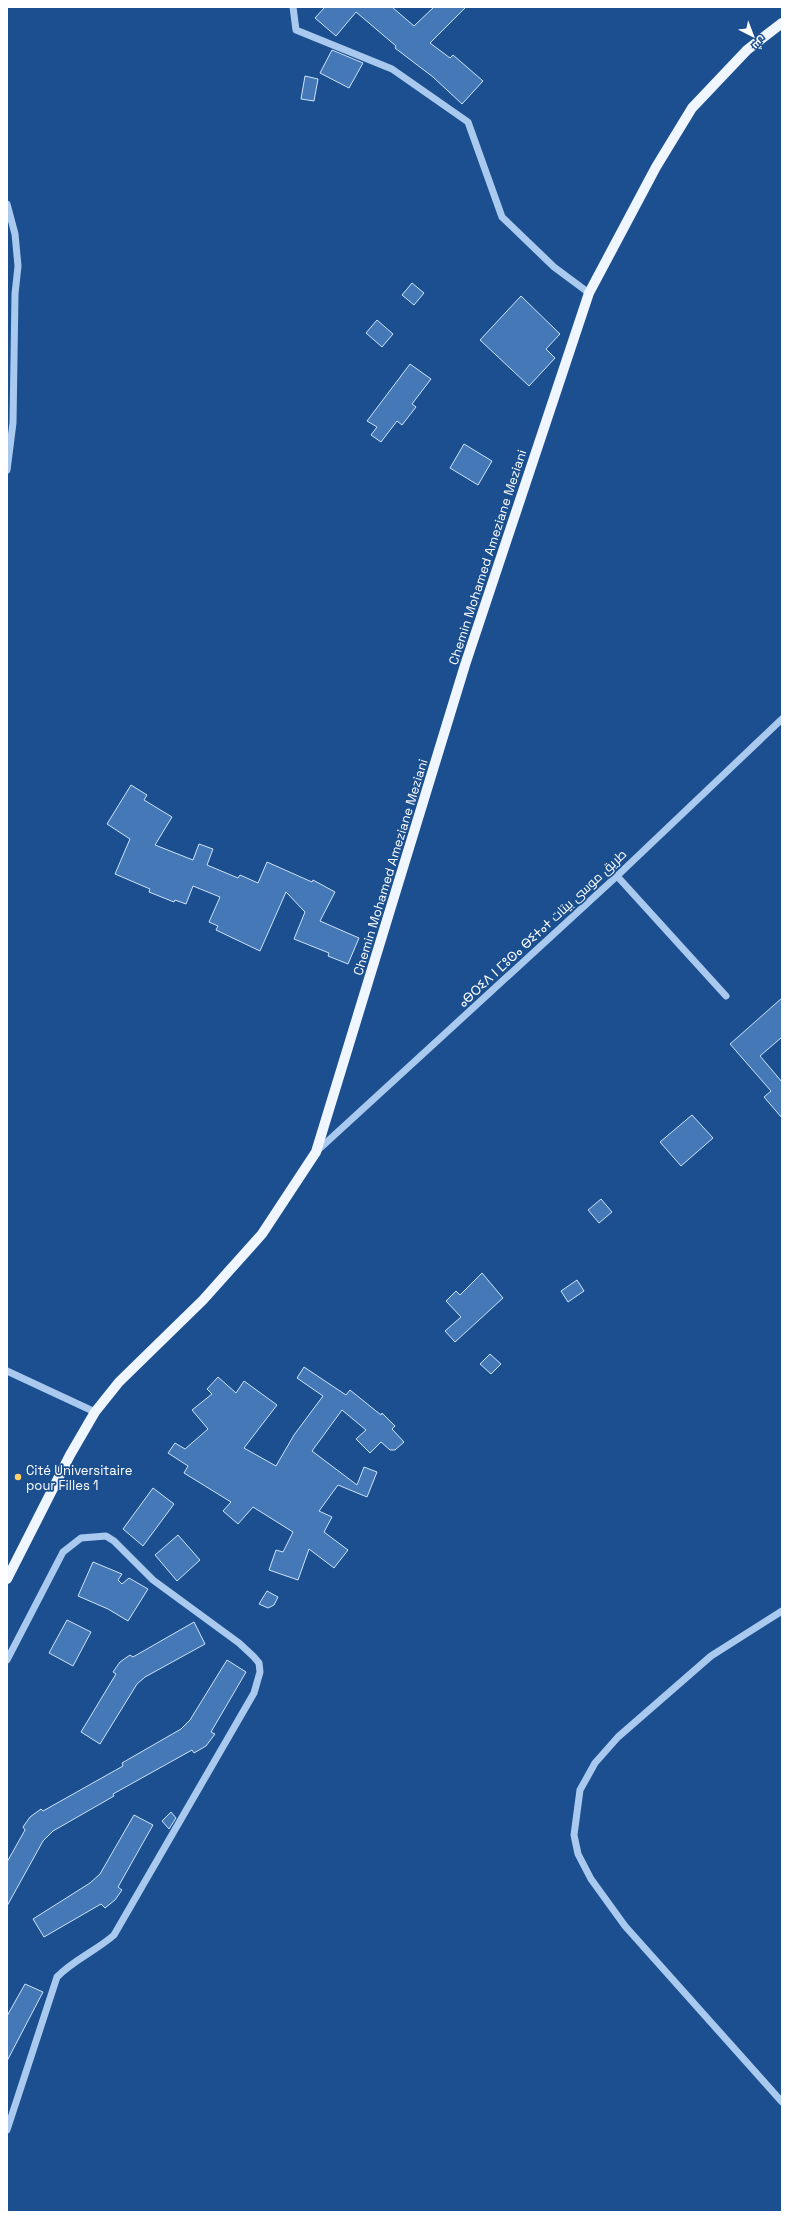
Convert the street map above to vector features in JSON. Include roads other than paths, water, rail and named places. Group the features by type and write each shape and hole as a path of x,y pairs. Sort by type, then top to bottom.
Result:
{"main road":[{"name":"Chemin Mohamed Ameziane Meziani","path":"7,1579 70,1455 95,1412 119,1382 203,1300 262,1234 316,1152 465,665 589,293 656,167 692,108 747,50 782,23"}],"street":[{"path":"293,7 296,30 392,69 468,122 502,217 554,267 589,293"},
{"path":"7,204 14,234 18,266 11,294 13,424 7,470"},
{"name":"ⴰⴱⵔⵉⴷ ⵏ ⵎⵓⵙⴰ ⴱⵉⵜⴰⵜ طريق موسى بيتات","path":"316,1152 617,876 782,719"},
{"path":"617,876 726,996"},
{"path":"7,1371 95,1412"},
{"path":"7,1660 63,1552 81,1538 106,1536 114,1541 153,1580 244,1648 259,1663 260,1672 254,1693 114,1935 100,1948 64,1970 57,1977 7,2130"},
{"path":"782,1611 711,1656 618,1737 595,1763 580,1790 574,1835 578,1854 591,1879 625,1926 782,2102"}],"place":[{"name":"Cité Universitaire pour Filles 1","path":"18,1477"}]}
